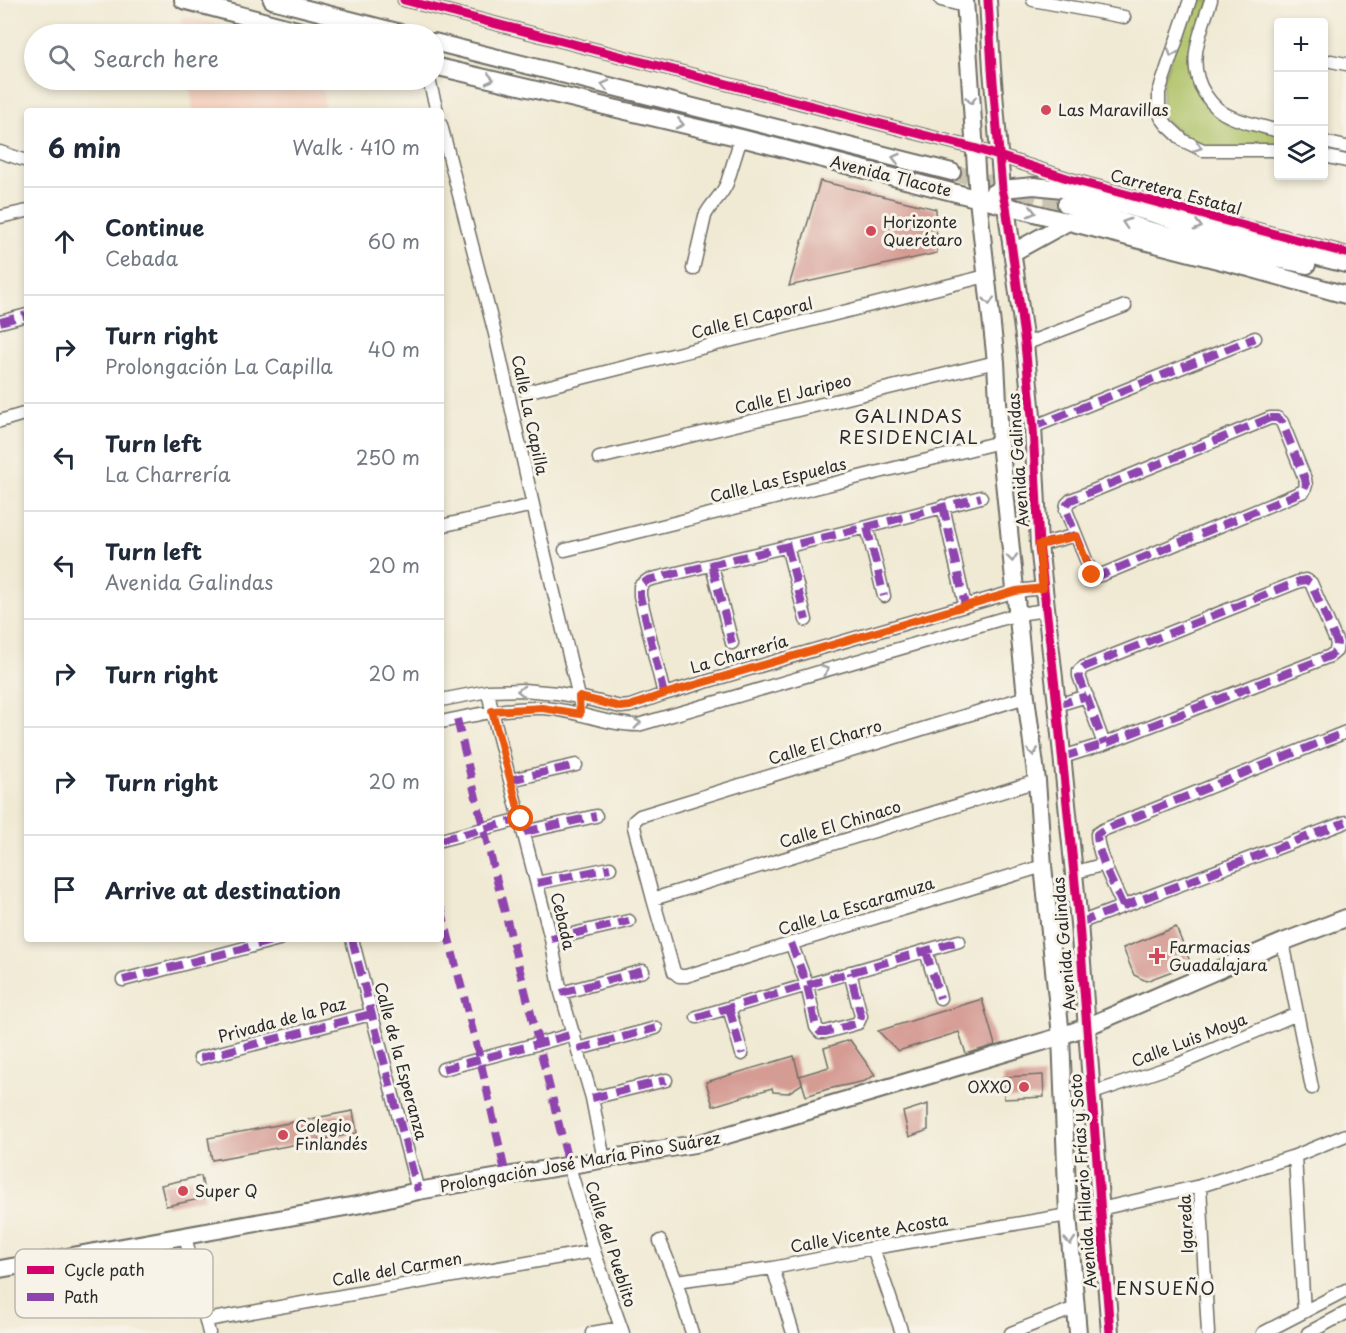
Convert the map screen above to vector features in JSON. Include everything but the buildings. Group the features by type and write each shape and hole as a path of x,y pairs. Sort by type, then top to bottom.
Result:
{"main road":[{"path":"183,0 274,24"},
{"path":"272,0 366,24"},
{"name":"Avenida Galindas","path":"988,0 999,155 1025,344 1039,545 1063,757 1079,923 1086,1027"},
{"name":"Avenida Galindas","path":"965,3 978,199 996,362 1000,442 1026,698 1037,781 1043,866 1061,1036"},
{"name":"Avenida Tlacote","path":"444,45 952,172"},
{"name":"Avenida Tlacote","path":"444,68 741,138 978,199 1004,197 1068,222 1346,295"},
{"path":"1004,197 1034,186 1072,190 1198,227 1346,264"},
{"path":"1066,204 1145,229 1346,285"},
{"path":"1012,254 1068,222"},
{"path":"1206,245 1346,274"},
{"name":"Prolongación José María Pino Suárez","path":"112,1249 362,1204 418,1191 700,1143 1061,1036 1283,942 1346,918"},
{"name":"Avenida Hilario Frías y Soto","path":"1086,1027 1110,1333"},
{"name":"Avenida Hilario Frías y Soto","path":"1061,1036 1068,1215 1078,1333"},
{"name":"Prolongación José María Pino Suárez","path":"0,1269 15,1266"}],"street":[{"name":"Carretera Estatal","path":"404,0 419,2 974,148 1074,180 1346,253"},
{"path":"941,0 965,3"},
{"path":"1033,0 1124,17"},
{"path":"1190,0 1159,92 1161,117 1184,141 1203,150 1274,150"},
{"path":"1211,0 1195,52 1197,78 1202,89 1218,110 1228,116 1274,130"},
{"path":"1331,60 1346,64"},
{"path":"969,69 992,69"},
{"path":"432,90 436,108"},
{"name":"Calle La Capilla","path":"444,137 495,334 579,697 580,714"},
{"path":"693,269 707,210 724,190 741,138"},
{"path":"1328,143 1346,147"},
{"path":"0,152 24,160"},
{"path":"1328,157 1346,161"},
{"path":"0,218 24,212"},
{"name":"Calle El Caporal","path":"526,392 986,276"},
{"path":"1025,344 1125,306"},
{"path":"0,322 24,316"},
{"path":"1032,427 1255,338"},
{"name":"Calle El Jaripeo","path":"599,458 996,362"},
{"path":"0,421 24,414"},
{"path":"1270,418 1277,418 1282,422 1305,479 1304,491 1096,576 1092,575 1076,536 1066,510 1066,504 1071,500 1270,418"},
{"name":"Calle Las Espuelas","path":"565,550 1000,442"},
{"path":"664,694 640,596 640,586 648,580 712,566 981,497"},
{"path":"444,525 533,505"},
{"path":"943,506 965,605"},
{"path":"867,527 884,596"},
{"path":"1039,545 1076,536"},
{"path":"787,546 806,620"},
{"path":"712,566 732,643"},
{"path":"1063,757 1104,744 1330,656 1336,651 1337,643 1311,583 1300,580 1084,667 1079,671 1079,676 1104,744"},
{"name":"La Charrería","path":"444,699 488,691 523,690 557,693 621,707 630,706 965,605 1016,591 1043,588"},
{"path":"444,721 492,711 542,708 638,725 1018,614 1046,610"},
{"name":"Cebada","path":"488,691 551,939 561,993 592,1098 604,1160"},
{"path":"1057,705 1087,696"},
{"name":"Calle El Charro","path":"653,899 634,827 634,821 640,816 1026,698"},
{"path":"1123,906 1097,842 1097,834 1346,732"},
{"path":"510,780 576,765"},
{"name":"Calle El Chinaco","path":"653,899 1037,781"},
{"path":"524,832 596,816"},
{"path":"444,839 521,819"},
{"path":"1079,923 1346,822"},
{"path":"1074,873 1105,864"},
{"name":"Calle La Escaramuza","path":"653,899 674,972 679,976 686,976 1043,866"},
{"path":"537,884 610,868"},
{"path":"551,939 629,921"},
{"path":"697,1017 959,941"},
{"path":"123,980 268,942"},
{"name":"Calle de la Esperanza","path":"353,942 418,1191"},
{"path":"1283,942 1312,1088"},
{"path":"791,943 807,985 816,1027 820,1032 858,1023 861,1016 850,972"},
{"path":"926,951 940,998"},
{"path":"561,993 643,971"},
{"path":"729,1008 742,1054"},
{"name":"Privada de la Paz","path":"200,1058 371,1014"},
{"name":"Calle Luis Moya","path":"1092,1093 1179,1064 1298,1014"},
{"path":"578,1049 656,1028"},
{"path":"444,1069 574,1034"},
{"path":"592,1098 666,1080"},
{"path":"1100,1209 1200,1186 1295,1156 1346,1135"},
{"path":"1295,1156 1304,1312"},
{"name":"Calle del Pueblito","path":"569,1166 594,1251 622,1330"},
{"name":"Igareda","path":"1200,1186 1208,1333"},
{"name":"Calle Vicente Acosta","path":"676,1281 774,1268 873,1248 1068,1215"},
{"path":"185,1236 188,1249"},
{"path":"660,1241 676,1281 692,1333"},
{"path":"873,1248 902,1333"},
{"name":"Calle del Carmen","path":"208,1327 594,1251"},
{"path":"774,1268 793,1333"},
{"path":"1263,1333 1346,1290"},
{"path":"1011,1333 1075,1308"},
{"path":"1308,1333 1346,1313"},
{"path":"592,1333 622,1330"}],"shaded area":[{"path":"182,16 218,24 183,24"},
{"path":"190,90 323,90 325,108 193,108"}],"green space":[{"path":"1190,0 1211,0 1195,67 1218,110 1274,130 1274,150 1203,150 1161,117 1163,79"}],"tunnel":[{"path":"952,172 1066,204"}],"marked path":[{"path":"0,322 24,316"},
{"path":"1033,427 1255,338"},
{"path":"1270,418 1277,418 1282,422 1305,479 1304,491 1101,575 1092,575 1066,510 1071,500 1270,418"},
{"path":"664,694 640,596 640,586 648,580 981,497"},
{"path":"943,506 965,605"},
{"path":"867,527 884,596"},
{"path":"1039,545 1076,535"},
{"path":"787,546 806,620"},
{"path":"712,566 732,643"},
{"path":"1063,757 1104,744 1330,656 1336,651 1337,643 1311,583 1306,580 1300,581 1084,667 1079,671 1079,676 1104,744"},
{"path":"1057,705 1087,696"},
{"path":"457,719 569,1166"},
{"path":"1123,906 1103,861 1097,834 1346,732"},
{"path":"510,780 576,765"},
{"path":"524,832 596,816"},
{"path":"444,839 521,819"},
{"path":"1079,923 1346,822"},
{"path":"537,883 610,868"},
{"path":"444,920 480,1059 506,1176"},
{"path":"551,939 629,921"},
{"path":"697,1017 959,941"},
{"path":"123,980 268,942"},
{"path":"353,942 418,1191"},
{"path":"791,943 807,985 816,1027 820,1032 858,1023 861,1016 850,972"},
{"path":"926,951 940,998"},
{"path":"561,993 643,971"},
{"path":"729,1008 742,1054"},
{"path":"200,1058 371,1014"},
{"path":"578,1049 656,1028"},
{"path":"443,1069 574,1034"},
{"path":"592,1098 666,1080"}],"cycle path":[{"path":"404,0 974,148 1073,180 1346,253"},
{"path":"988,0 1002,189 1025,344 1033,427 1039,545 1079,923 1110,1333"}],"place":[{"name":"Las Maravillas","path":"1046,110"},
{"name":"Horizonte Querétaro","path":"871,231"},
{"name":"Farmacias Guadalajara","path":"1157,956"},
{"name":"OXXO","path":"1024,1087"},
{"name":"Colegio Finlandés","path":"283,1135"},
{"name":"Super Q","path":"183,1191"}],"district":[{"name":"GALINDAS RESIDENCIAL","path":"909,427"},
{"name":"ENSUEÑO","path":"1166,1289"}],"route":[{"path":"521,819 492,711 542,708 580,714 579,697 621,707 630,706 1016,591 1043,588 1039,545 1076,536 1092,575"}]}
